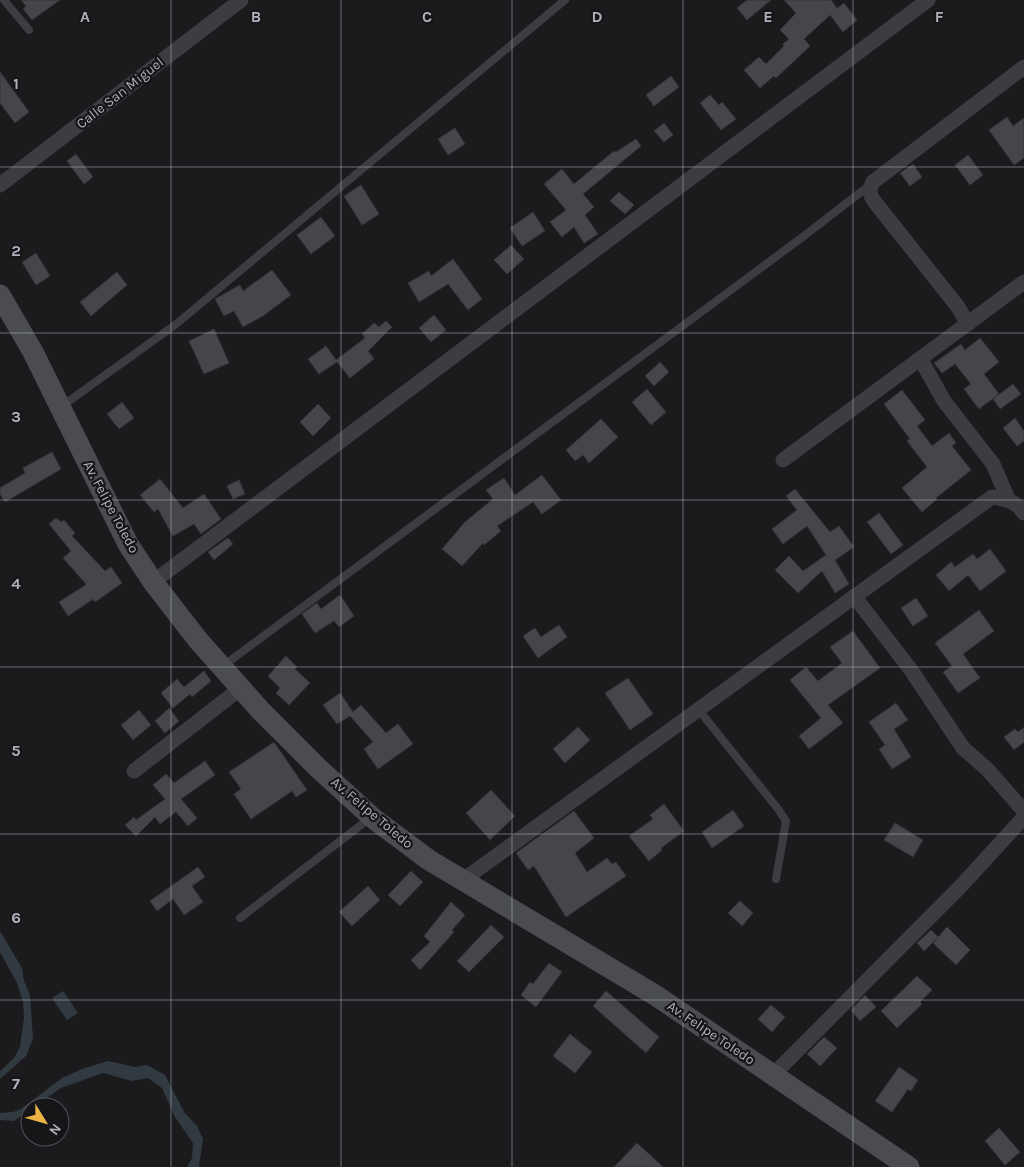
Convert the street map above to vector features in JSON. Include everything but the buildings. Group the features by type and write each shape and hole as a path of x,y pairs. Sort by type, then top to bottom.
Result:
{"main road":[{"name":"Av. Felipe Toledo","path":"0,295 33,352 128,544 153,582 198,640 261,711 312,761 371,816 428,860 655,995 909,1167"}],"street":[{"name":"Calle San Miguel","path":"0,185 241,0"},
{"path":"153,582 928,0"},
{"path":"968,324 958,306 870,195 870,188 873,182 1024,67"},
{"path":"783,460 921,360 1024,282"},
{"path":"921,360 944,401 993,464 1008,499"},
{"path":"463,880 992,497 1008,499 1021,508 1024,513"},
{"path":"854,596 911,670 963,748 988,770 1024,812"},
{"path":"134,771 241,688"},
{"path":"772,1076 960,886 1024,817"}],"lane":[{"path":"4,0 29,30"},
{"path":"60,408 175,325 565,0"},
{"path":"222,667 796,242 873,182"},
{"path":"698,709 786,821 776,879"},
{"path":"240,918 371,816"}],"shaded area":[{"path":"0,931 22,968 24,981 30,995 33,1039 26,1056 0,1079 0,1071 14,1058 20,1047 24,1018 23,1002 17,983 0,952"},
{"path":"63,991 78,1013 67,1020 52,998"},
{"path":"108,1061 135,1067 147,1065 165,1075 184,1112 197,1126 203,1139 199,1167 187,1167 192,1158 193,1143 175,1117 162,1088 148,1078 132,1081 103,1073 61,1088 48,1097 37,1097 62,1078 82,1069"},
{"path":"20,1109 20,1117 14,1121 0,1120 0,1113"}]}
